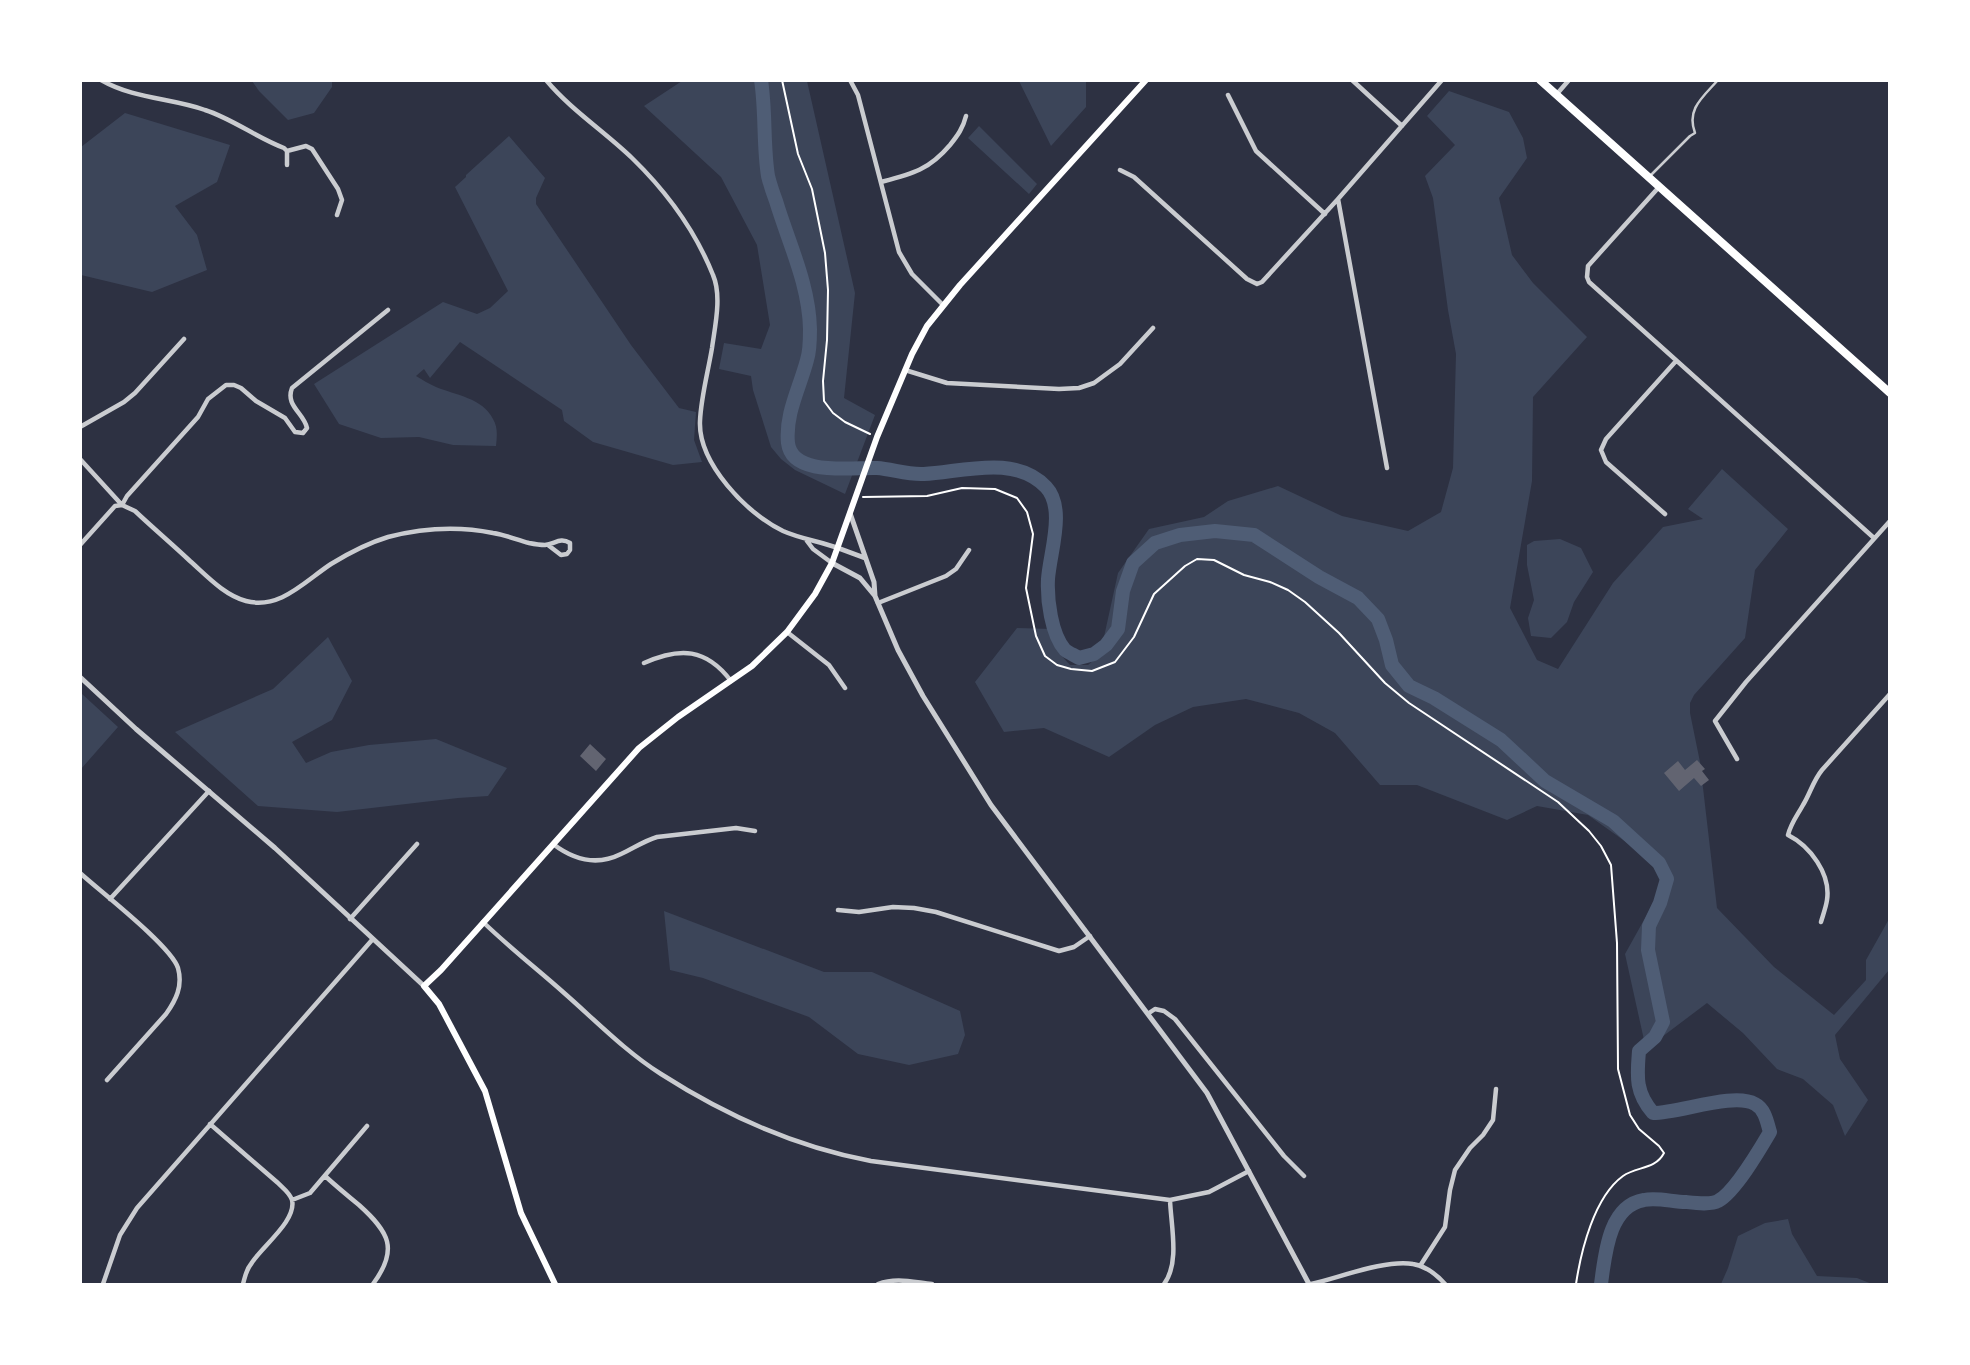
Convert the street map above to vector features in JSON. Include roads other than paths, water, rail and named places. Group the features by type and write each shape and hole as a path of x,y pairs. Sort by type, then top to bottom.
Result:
{"highway":[{"path":"1540,80 1889,393"}],"main road":[{"path":"555,1284 521,1213 485,1091 439,1004 424,986 639,748 766,654 787,632 815,594 832,564 877,437 927,326 1146,80"}],"street":[{"path":"101,80 136,95 211,112 287,151"},
{"path":"546,80 562,100 632,158 676,207 698,239 715,279 718,312 700,424 707,454 724,482 749,508 782,531 806,540 817,540 865,558"},
{"path":"850,80 859,95 903,261 918,282 943,305"},
{"path":"1352,80 1402,126"},
{"path":"1120,170 1134,177 1247,279 1257,284 1267,279 1442,80"},
{"path":"1556,95 1569,80"},
{"path":"1228,95 1256,151 1325,214"},
{"path":"881,182 922,170 936,160 962,130 966,116"},
{"path":"287,151 306,146 312,149 338,189 342,200 337,215"},
{"path":"287,151 287,166"},
{"path":"1659,187 1588,266 1587,276 1594,287 1874,538"},
{"path":"1338,199 1387,468"},
{"path":"122,505 198,417 208,399 226,385 241,388 256,401 285,418 295,432 303,433 307,423 292,404 292,388 388,310"},
{"path":"905,370 947,383 1079,388 1094,383 1120,365 1153,328"},
{"path":"80,426 135,393 184,339"},
{"path":"1665,514 1606,462 1601,450 1606,439 1676,361"},
{"path":"80,459 122,505 135,512 224,590 255,602 285,596 348,554 367,545 423,530 479,530 548,545 561,555 570,550 570,543 564,540 548,545"},
{"path":"80,545 116,506 122,505"},
{"path":"850,512 874,582 875,596"},
{"path":"1737,759 1715,720 1889,521"},
{"path":"806,540 832,564 860,578 875,596 909,673 979,788 1207,1093 1310,1284 1401,1263 1420,1266 1445,1284"},
{"path":"878,603 946,576 957,569 969,550"},
{"path":"787,632 829,665 845,688"},
{"path":"644,663 671,653 696,654 712,661 731,681"},
{"path":"80,677 136,729 275,848 424,986"},
{"path":"1821,922 1828,888 1811,852 1800,841 1788,835 1792,822 1805,804 1813,782 1889,694"},
{"path":"110,899 209,791"},
{"path":"553,844 576,858 598,860 609,859 657,837 736,828 755,831"},
{"path":"350,919 417,844"},
{"path":"80,873 166,950 178,968 180,978 179,990 170,1009 107,1080"},
{"path":"838,910 859,912 893,907 936,912 1059,951 1074,947 1090,936"},
{"path":"483,922 623,1045 659,1073 757,1127 824,1150 871,1161 1170,1200 1209,1192 1250,1171"},
{"path":"103,1284 120,1235 137,1209 372,940"},
{"path":"1149,1013 1155,1009 1164,1011 1175,1019 1284,1156 1304,1176"},
{"path":"1420,1266 1446,1227 1455,1170 1493,1120 1496,1089"},
{"path":"210,1124 278,1183 292,1200 286,1222 251,1263 243,1284"},
{"path":"292,1200 310,1193 367,1125"},
{"path":"325,1176 374,1219 385,1234 388,1253 386,1264 373,1284"},
{"path":"1164,1284 1173,1265 1170,1200"},
{"path":"878,1284 898,1280 932,1284"}],"lane":[{"path":"1648,178 1695,133 1693,113 1718,80"}],"waterway":[{"path":"761,80 768,176 802,280 809,312 809,353 791,411 788,432 792,454 800,461 825,468 877,468 918,474 988,467 1004,468 1033,477 1046,487 1055,506 1055,531 1048,587 1053,626 1065,650 1079,658 1094,654 1106,645 1118,629 1123,591 1133,563 1155,543 1180,535 1215,531 1254,535 1319,577 1358,598 1378,619 1392,665 1409,686 1434,698 1501,740 1545,781 1613,821 1659,863 1667,879 1649,926 1648,950 1663,1022 1655,1037 1639,1051 1640,1091 1653,1113 1734,1100 1746,1101 1761,1109 1770,1132 1739,1180 1718,1201 1703,1203 1649,1199 1632,1204 1623,1212 1610,1234 1601,1284"}]}
